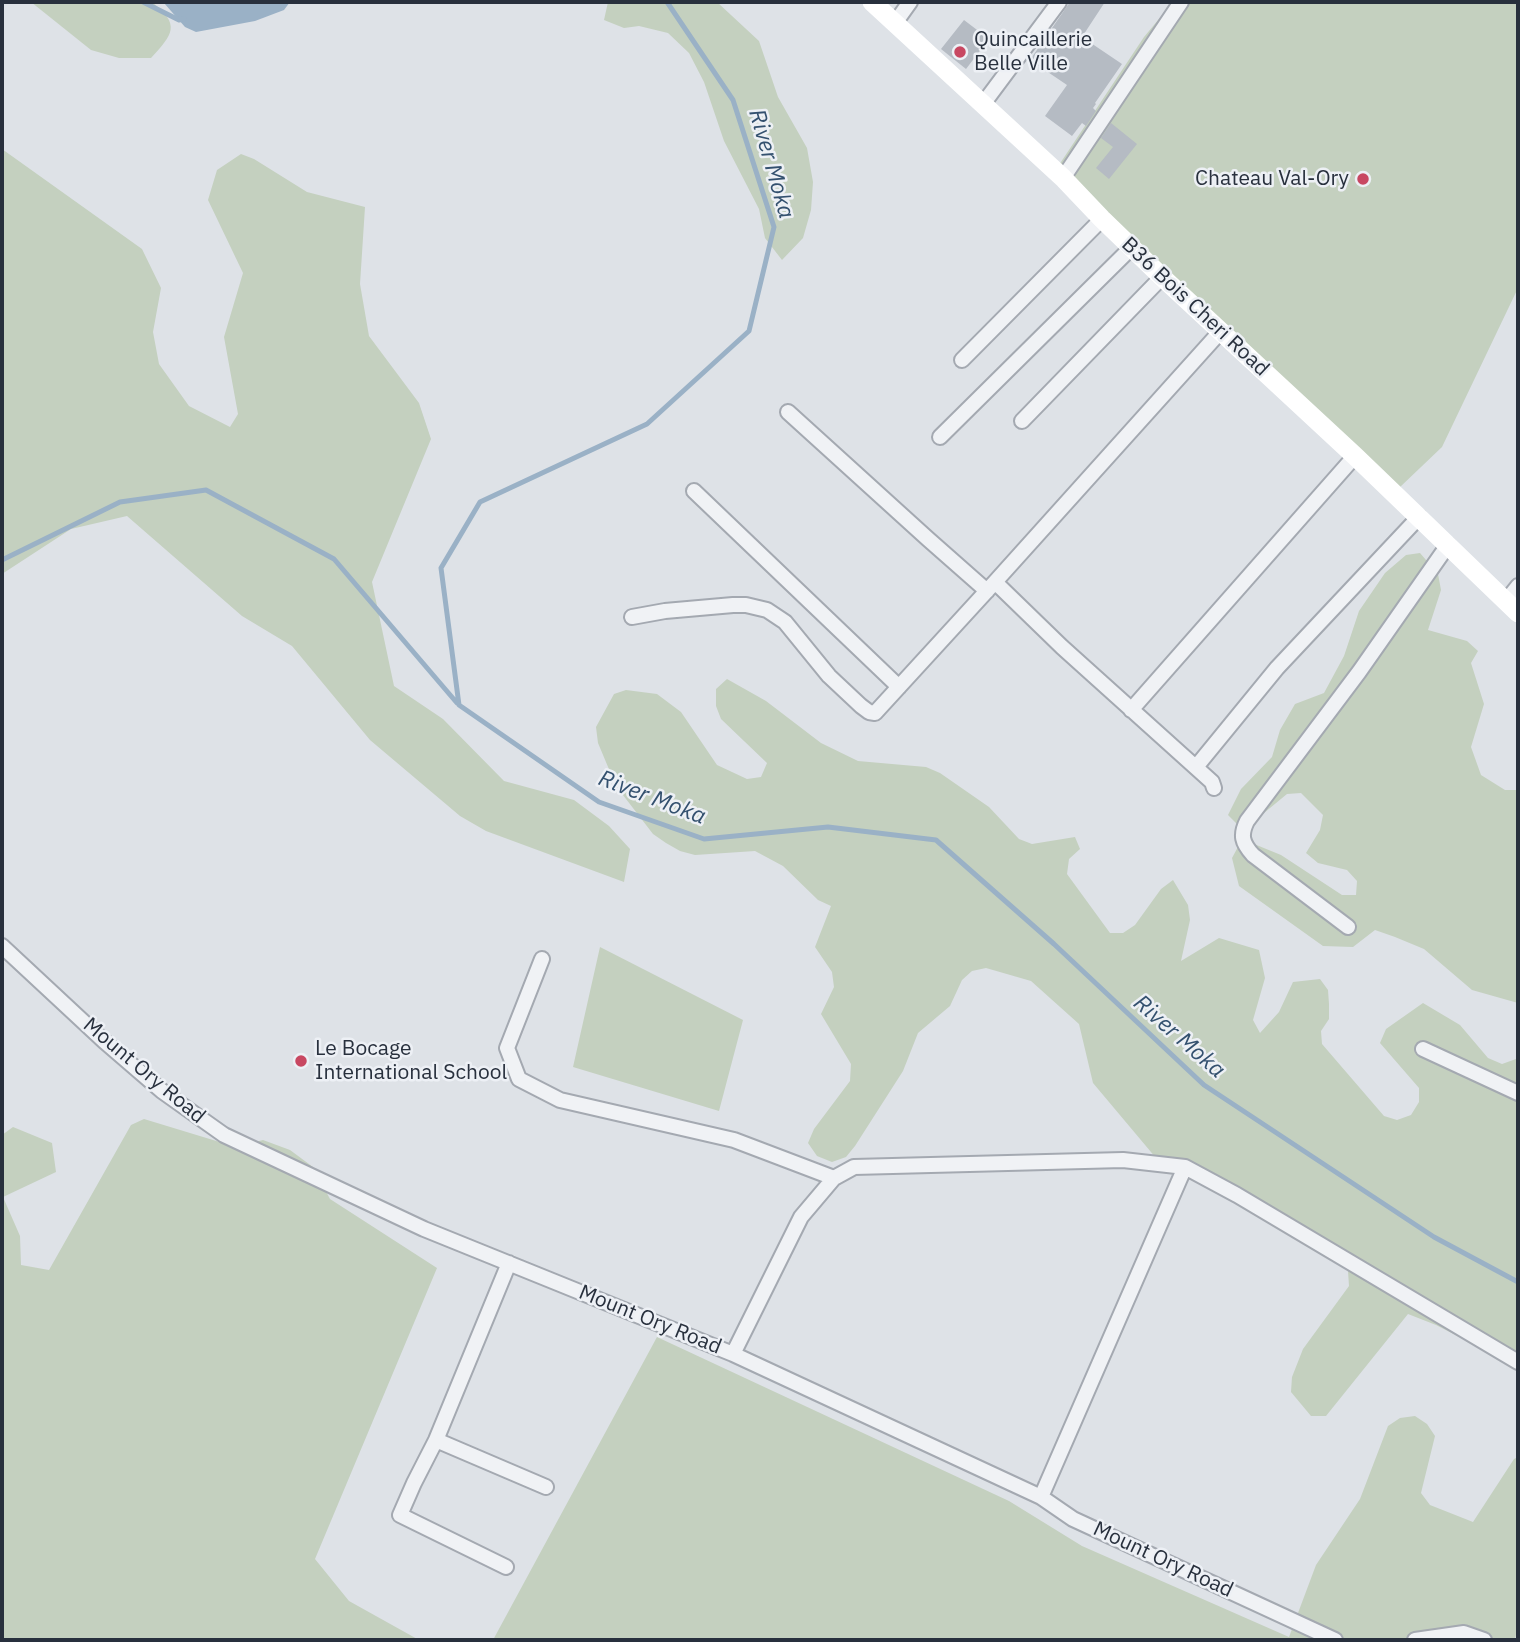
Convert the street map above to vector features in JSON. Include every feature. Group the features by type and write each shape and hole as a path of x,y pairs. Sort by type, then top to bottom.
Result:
{"main road":[{"name":"B36 Bois Cheri Road","path":"872,2 1063,178 1162,277 1448,545 1514,600"}],"street":[{"path":"895,23 910,2"},
{"path":"983,104 1059,2"},
{"path":"1063,178 1181,2"},
{"path":"962,360 1102,219"},
{"path":"940,437 1132,247"},
{"path":"1022,421 1162,277"},
{"path":"632,617 733,605 762,608 785,622 820,667 869,712 874,713 1220,332"},
{"path":"788,412 918,531 1062,646 1196,767 1212,782 1214,788"},
{"path":"1131,709 1355,456"},
{"path":"694,492 899,687"},
{"path":"1196,767 1277,668 1419,517"},
{"path":"1348,927 1253,855 1244,844 1243,830 1448,545"},
{"name":"Mount Ory Road","path":"2,946 162,1091 224,1135 424,1229 733,1354 1041,1497 1073,1519 1335,1640"},
{"path":"542,959 507,1048 519,1079 560,1100 734,1140 834,1178"},
{"path":"1423,1049 1518,1093"},
{"path":"733,1354 801,1217 834,1178 854,1167 1123,1160 1185,1167 1237,1195 1518,1362"},
{"path":"1041,1497 1185,1167"},
{"path":"506,1567 400,1515 436,1440 509,1263"},
{"path":"436,1440 546,1487"},
{"path":"1415,1640 1464,1633 1484,1640"}],"green space":[{"path":"31,2 152,2 167,17 171,30 151,58 119,58 91,50"},
{"path":"608,2 717,2 759,41 778,97 807,148 813,182 811,210 803,238 782,260 765,238 759,209 724,141 704,82 689,53 668,33 639,26 624,28 604,20"},
{"path":"1173,2 1518,2 1518,288 1442,447 1399,488 1055,171 1144,37"},
{"path":"2,149 142,249 161,288 153,332 159,364 189,406 230,427 238,414 224,337 243,273 208,200 217,170 241,154 254,159 307,192 365,207 360,284 369,336 419,403 431,439 372,582 394,686 443,719 504,781 574,800 609,826 630,849 624,882 486,831 460,816 370,740 292,646 242,616 127,516 71,529 2,574"},
{"path":"1420,553 1438,574 1441,590 1428,630 1467,641 1478,651 1471,663 1484,704 1471,747 1481,775 1505,790 1518,790 1518,1003 1472,990 1424,949 1375,930 1353,947 1323,946 1239,886 1232,858 1239,845 1254,844 1281,855 1342,895 1356,895 1357,881 1347,870 1318,863 1306,853 1320,830 1323,815 1301,793 1287,794 1253,822 1239,826 1228,815 1241,789 1272,757 1280,730 1295,704 1324,693 1344,656 1359,611 1385,573 1406,555"},
{"path":"727,679 766,701 821,743 858,761 926,767 940,773 989,807 1019,839 1032,844 1075,837 1080,849 1069,859 1067,874 1110,933 1123,933 1135,925 1161,889 1173,880 1188,905 1190,920 1181,961 1219,938 1259,950 1265,978 1253,1020 1260,1033 1279,1012 1293,982 1320,979 1328,990 1329,1004 1329,1019 1321,1031 1322,1044 1384,1116 1397,1120 1411,1115 1419,1102 1419,1088 1380,1043 1386,1029 1423,1003 1460,1025 1488,1058 1502,1064 1516,1059 1518,1048 1518,1367 1436,1325 1408,1314 1326,1416 1311,1416 1291,1392 1292,1377 1303,1349 1349,1286 1348,1271 1286,1225 1156,1158 1093,1083 1079,1024 1031,981 986,968 972,971 962,980 950,1006 918,1033 903,1071 846,1157 832,1162 817,1156 808,1143 814,1129 850,1081 851,1064 821,1014 834,987 832,972 815,947 831,906 818,900 783,866 755,851 695,855 680,851 653,834 616,786 598,743 596,727 614,694 626,690 657,694 681,712 717,765 747,779 761,777 767,763 721,719 716,706 716,689"},
{"path":"600,947 743,1020 719,1111 573,1067"},
{"path":"144,1119 236,1147 263,1140 290,1150 313,1167 330,1199 437,1268 315,1559 349,1601 419,1640 2,1640 2,1135 13,1127 52,1143 56,1172 3,1197 20,1236 21,1265 49,1270 131,1125"},
{"path":"657,1337 1009,1501 1082,1546 1289,1637 1316,1565 1360,1499 1388,1426 1400,1418 1415,1416 1427,1424 1435,1436 1421,1493 1430,1505 1473,1522 1514,1459 1518,1457 1518,1623 1515,1640 493,1640"}],"water":[{"path":"290,2 284,10 255,21 196,32 185,27 164,3"}],"building":[{"path":"1070,2 1105,2 1082,37 1122,64 1095,103 1093,108 1096,111 1086,126 1082,123 1072,136 1045,116 1067,85 1030,60"},
{"path":"964,20 989,39 966,69 941,49"},
{"path":"1111,123 1137,144 1109,179 1096,168 1113,147 1101,138"}],"waterway":[{"name":"River Moka","path":"143,2 179,20 184,19"},
{"name":"River Moka","path":"667,2 733,100 774,227 749,331 647,424 480,502 441,568 459,705 599,802 704,839 828,827 936,840 1054,944 1204,1085 1434,1237 1518,1282"},
{"path":"2,560 120,502 206,490 334,559 457,703"}],"place":[{"name":"Quincaillerie Belle Ville","path":"960,52"},
{"name":"Chateau Val-Ory","path":"1363,179"},
{"name":"Le Bocage International School","path":"301,1061"}]}
